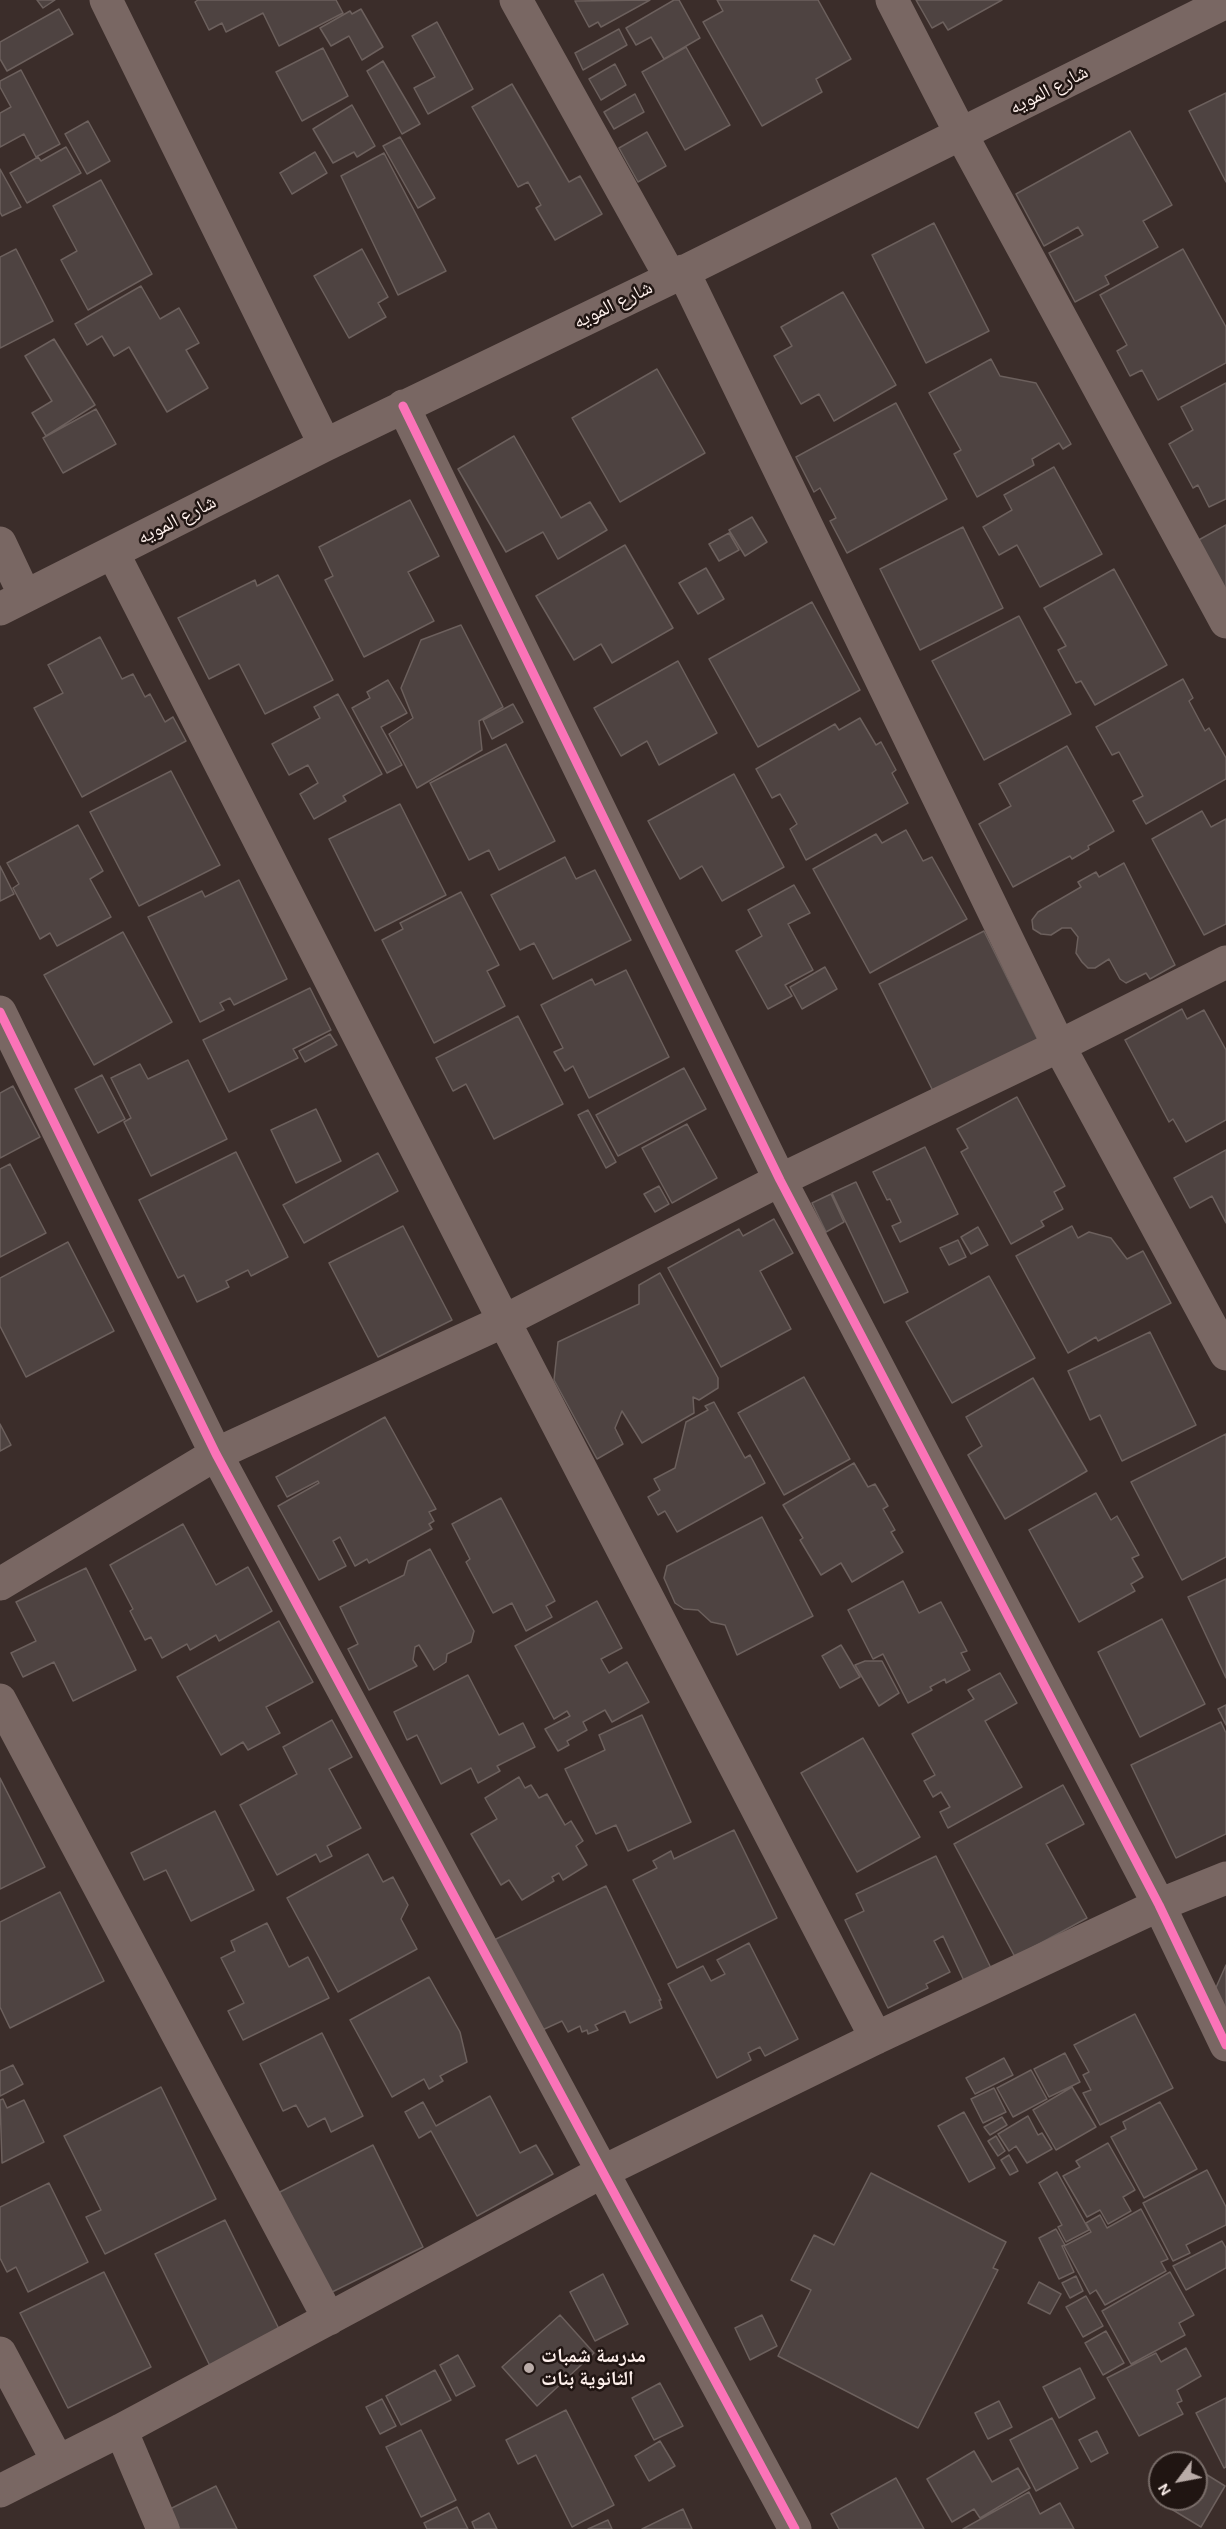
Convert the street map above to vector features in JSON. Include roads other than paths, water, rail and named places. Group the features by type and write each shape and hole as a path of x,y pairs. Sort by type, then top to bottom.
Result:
{"street":[{"path":"106,0 325,445"},
{"path":"516,0 677,274 1059,1046 1226,1354"},
{"path":"892,0 961,134 1226,622"},
{"name":"شارع المويه","path":"13,602 403,406 677,274 1226,2"},
{"path":"403,406 780,1180 1159,1905 1226,2045"},
{"path":"0,543 13,602"},
{"path":"113,553 504,1321 876,2038"},
{"path":"0,1584 216,1454 504,1321 780,1180 1059,1046 1226,962"},
{"path":"0,1012 216,1454 795,2529"},
{"path":"0,1700 329,2319"},
{"path":"0,2491 57,2460 121,2430 602,2172 876,2038 1159,1905 1226,1878"},
{"path":"0,2353 57,2460"},
{"path":"121,2430 163,2529"}],"place":[{"name":"مدرسة شمبات الثانوية بنات","path":"529,2368"}]}
